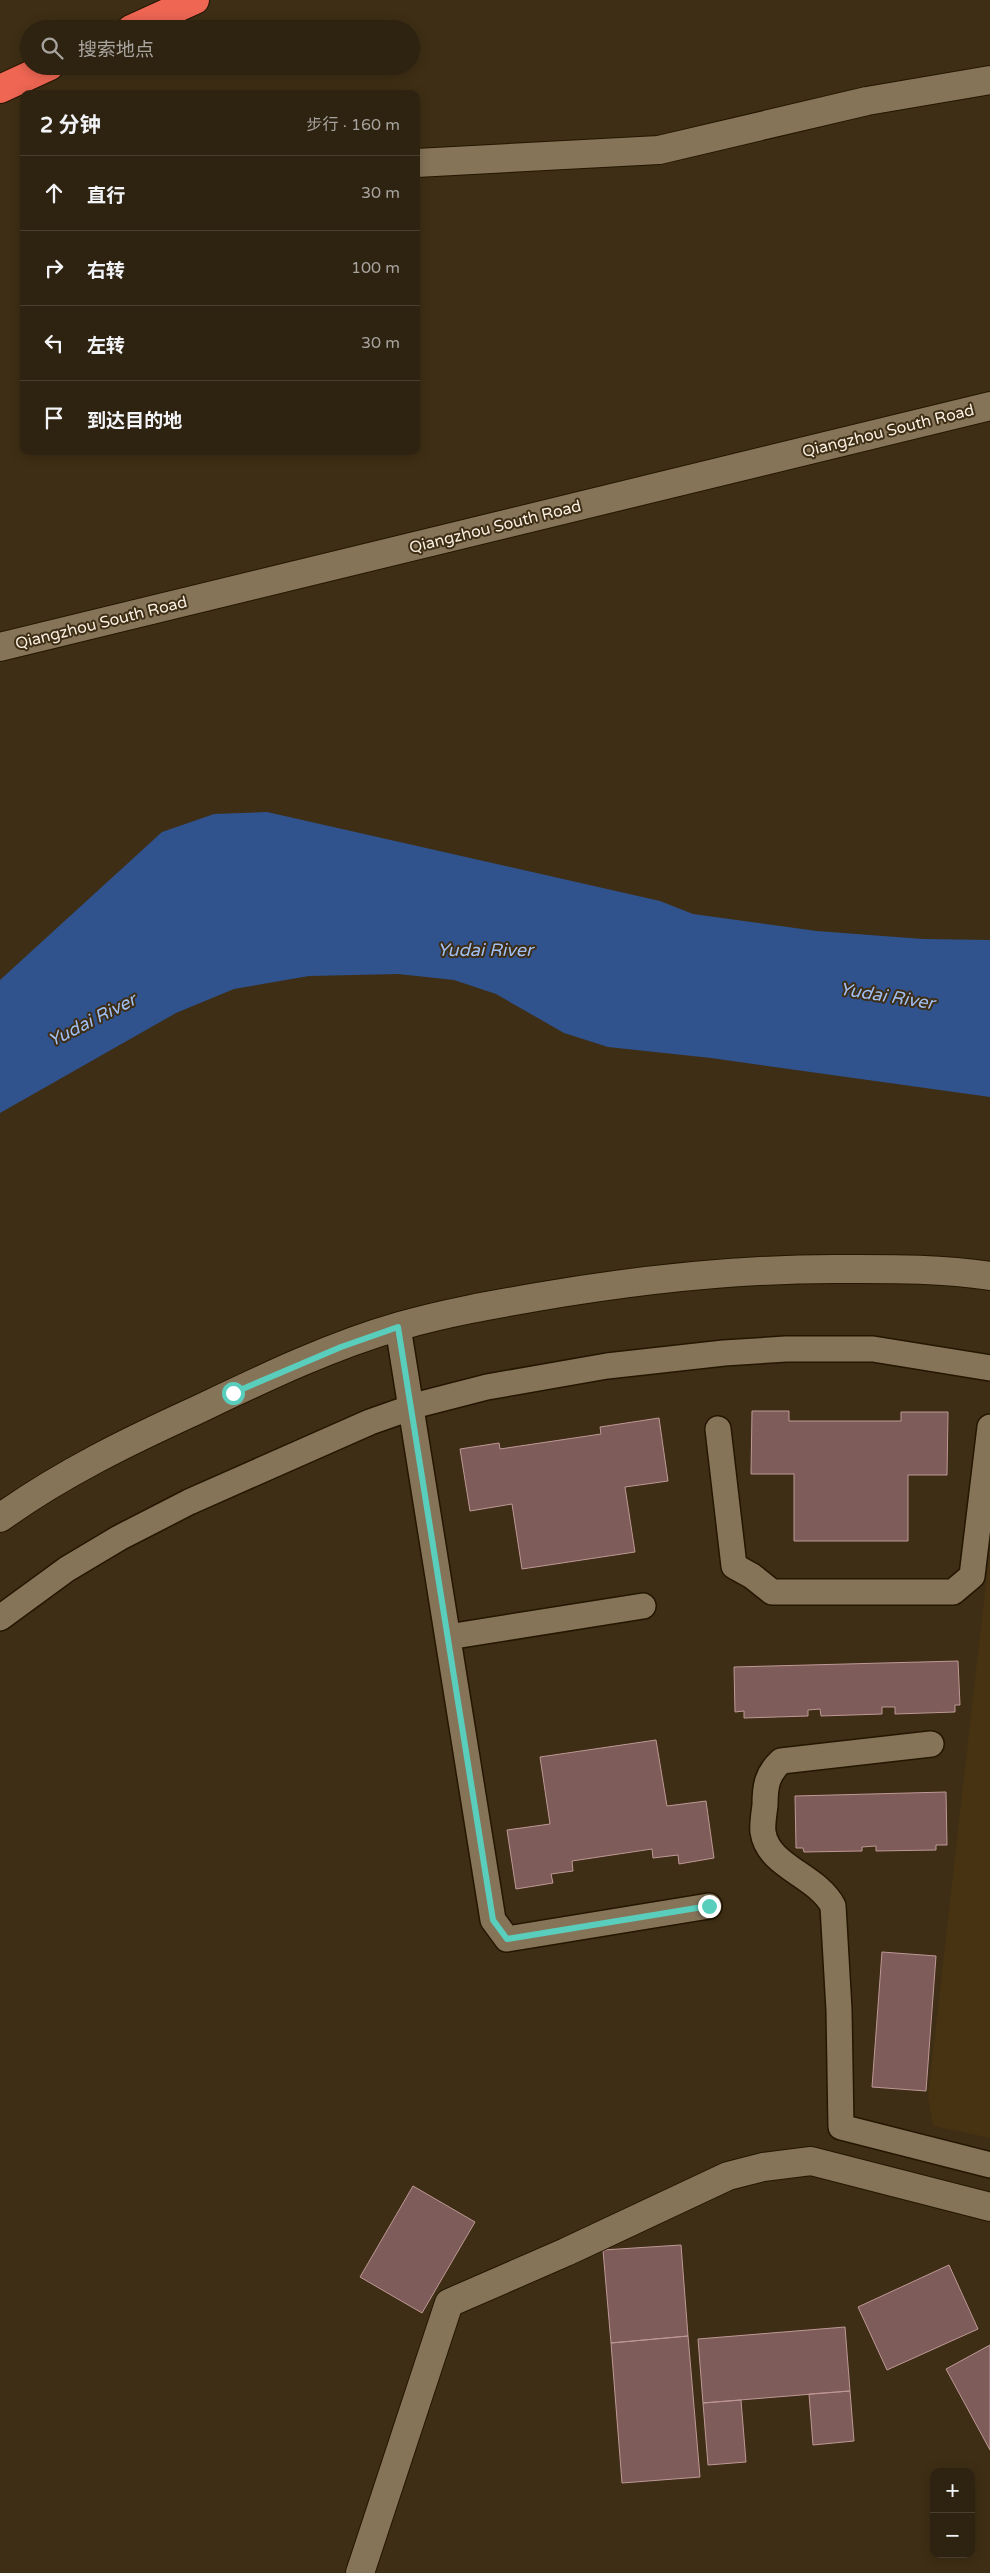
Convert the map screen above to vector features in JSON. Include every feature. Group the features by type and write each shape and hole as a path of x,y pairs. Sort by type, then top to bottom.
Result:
{"highway":[{"path":"151,20 195,0"},
{"path":"0,89 30,75"}],"street":[{"path":"420,163 659,150 867,101 990,80"},
{"name":"Qiangzhou South Road","path":"0,647 990,406"},
{"path":"0,1518 80,1467 154,1430 341,1347 398,1327 470,1309 586,1288 717,1272 784,1269 876,1269 990,1276"},
{"path":"360,2573 449,2303 566,2252 728,2176 763,2167 810,2161 990,2207"}],"lane":[{"path":"398,1327 493,1920 507,1939 709,1906"},
{"path":"0,1618 82,1560 119,1538 189,1502 370,1422 411,1407 487,1387 607,1366 724,1353 786,1350 873,1350 990,1368"},
{"path":"718,1430 734,1566 752,1576 772,1592 953,1592 972,1576 990,1428"},
{"path":"448,1637 643,1606"},
{"path":"931,1744 781,1760 771,1770 766,1783 763,1832 767,1845 775,1856 827,1894 833,1906 839,2010 841,2127 990,2165"}],"shaded area":[{"path":"990,1547 990,2138 933,2126 928,2097"}],"water":[{"name":"Yudai River","path":"267,812 660,901 693,914 817,931 923,939 990,940 990,1097 711,1058 608,1047 564,1033 496,994 454,980 398,974 309,976 234,989 176,1013 0,1113 0,980 162,832 214,814"}],"building":[{"path":"752,1411 789,1411 789,1421 901,1421 901,1412 948,1412 947,1475 908,1475 908,1541 794,1541 794,1474 751,1474"},
{"path":"659,1418 668,1481 625,1487 635,1552 522,1569 512,1504 470,1511 460,1449 499,1443 500,1449 601,1434 600,1427"},
{"path":"958,1661 960,1705 955,1705 955,1712 895,1714 895,1707 882,1707 882,1714 821,1716 820,1709 808,1710 808,1716 744,1718 744,1711 735,1712 734,1667"},
{"path":"656,1740 667,1806 706,1801 714,1858 679,1864 678,1855 653,1858 652,1849 572,1861 573,1871 551,1874 553,1883 516,1889 507,1830 550,1824 540,1757"},
{"path":"946,1792 947,1845 936,1845 936,1850 876,1851 876,1846 862,1847 862,1851 804,1852 803,1848 796,1848 795,1796"},
{"path":"882,1952 936,1956 926,2091 872,2087"},
{"path":"413,2186 475,2222 422,2313 360,2277"},
{"path":"681,2245 688,2336 611,2343 603,2250"},
{"path":"949,2265 978,2329 887,2370 858,2307"},
{"path":"845,2327 850,2391 703,2403 698,2339"},
{"path":"688,2336 700,2477 622,2483 611,2343"},
{"path":"990,2345 990,2450 946,2369"},
{"path":"850,2391 854,2441 813,2445 809,2394"},
{"path":"741,2400 746,2462 708,2465 703,2403"}],"route":[{"path":"233,1393 341,1347 398,1327 493,1920 507,1939 709,1906"}]}
